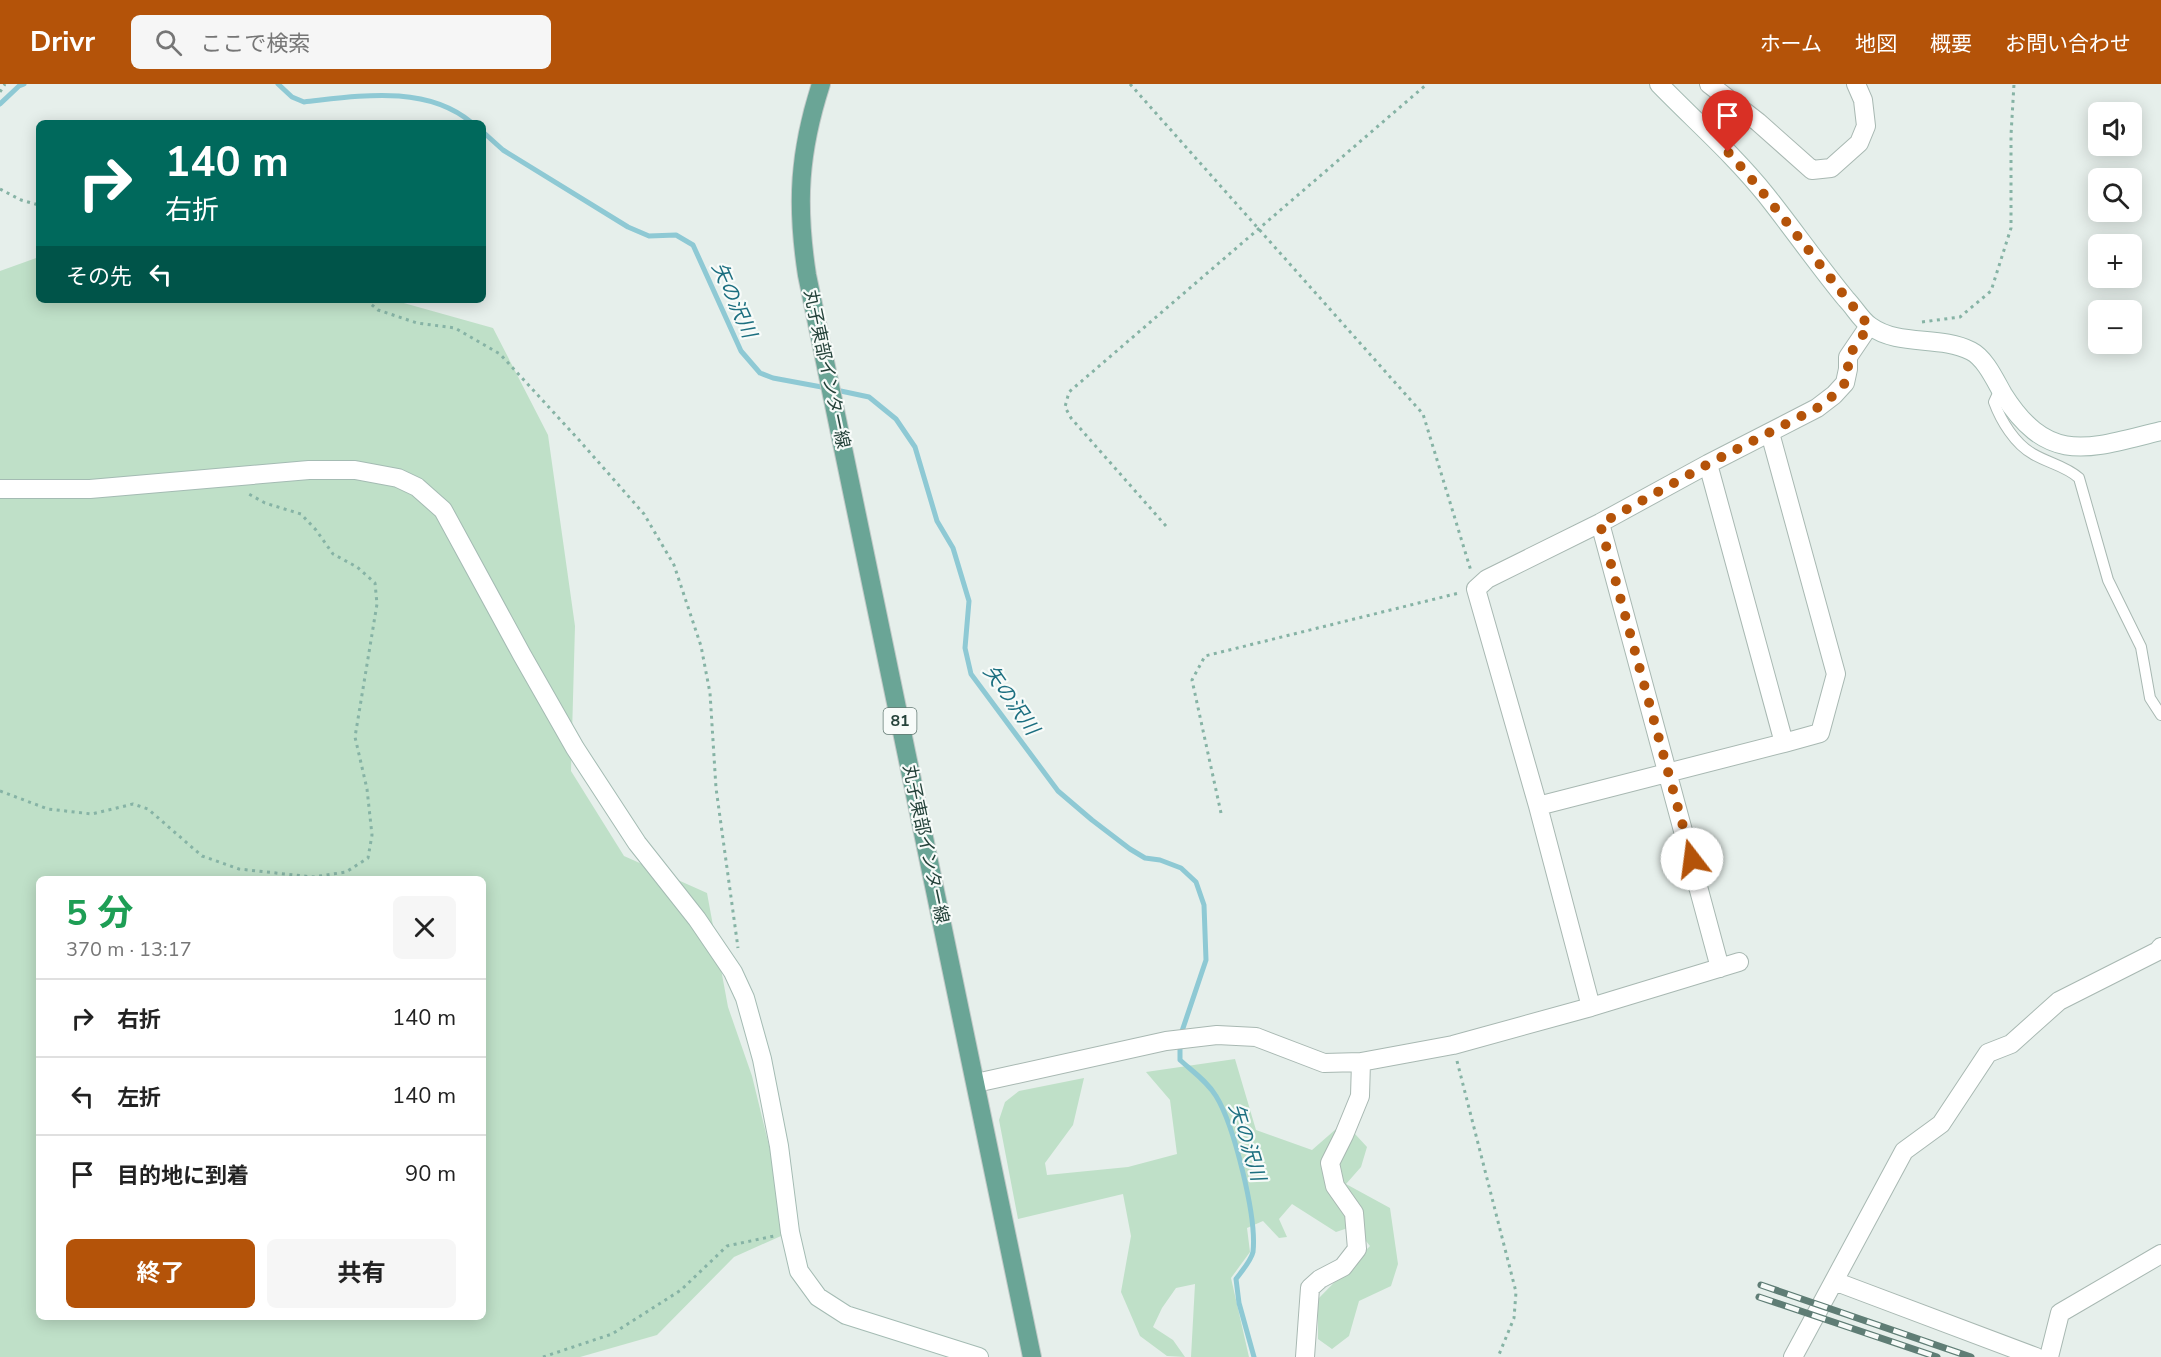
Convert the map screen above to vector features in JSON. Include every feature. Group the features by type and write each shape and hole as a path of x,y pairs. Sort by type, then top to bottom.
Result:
{"main road":[{"name":"丸子東部インター線","path":"821,84 808,132 800,188 801,235 807,274 1032,1357"}],"street":[{"path":"1659,84 1728,152 1764,193 1830,280 1869,326 1894,337 1946,343 1972,351 1987,368 2017,413 2046,440 2069,447 2097,446 2161,431"},
{"path":"1709,84 1758,122 1812,170 1831,168 1859,143 1866,126 1863,100 1856,84"},
{"path":"1591,1007 1538,806 1476,589 1487,579 1600,524 1708,464 1817,408 1845,383 1848,357 1869,326"},
{"path":"1538,806 1820,733 1836,674 1770,433"},
{"path":"1708,464 1784,743"},
{"path":"0,489 90,489 309,470 355,470 398,478 417,487 443,510 575,748 637,843 697,919 733,972 745,998 762,1059 779,1146 790,1232 799,1271 818,1297 846,1315 979,1357"},
{"path":"1600,524 1720,968"},
{"path":"1793,1357 1904,1151 1941,1124 1988,1053 2011,1044 2059,1001 2158,951 2161,947"},
{"path":"976,1083 1166,1041 1217,1035 1256,1037 1323,1063 1361,1062 1453,1045 1591,1007 1739,962"},
{"path":"1305,1357 1310,1288 1320,1279 1343,1268 1357,1249 1354,1213 1335,1186 1330,1163 1360,1096 1361,1062"},
{"path":"2049,1357 2060,1313 2161,1254"},
{"path":"1834,1281 2036,1357"}],"lane":[{"path":"2000,389 1994,402 2000,419 2017,439 2031,453 2079,478 2108,580 2141,647 2150,698 2161,715"}],"path":[{"path":"0,92 5,84"},
{"path":"1130,84 1423,414 1476,589 1205,656 1192,680 1221,813"},
{"path":"1166,525 1071,418 1065,407 1069,392 1427,84"},
{"path":"1921,322 1960,317 1991,291 2011,228 2011,135 2014,84"},
{"path":"0,189 21,200 36,204"},
{"path":"370,303 378,310 417,323 455,328 500,354 644,514 674,565 701,646 710,693 716,788 739,952"},
{"path":"239,476 241,487 247,493 265,503 301,514 316,530 333,555 357,567 375,583 377,604 355,737 367,789 372,835 368,858 346,872 320,876"},
{"path":"0,791 48,809 92,814 133,804 148,809 202,856 238,869 304,876"},
{"path":"1453,1045 1516,1292 1514,1318 1498,1357"},
{"path":"543,1357 612,1334 681,1290 727,1246 790,1232"}],"green space":[{"path":"36,258 36,303 404,303 493,328 548,435 575,626 571,771 624,856 707,893 728,1007 752,1076 790,1232 734,1257 657,1335 580,1357 0,1357 0,271"},
{"path":"1235,1059 1256,1130 1312,1150 1344,1122 1367,1147 1361,1167 1346,1184 1390,1208 1398,1264 1391,1286 1359,1301 1349,1336 1332,1349 1318,1339 1318,1299 1370,1246 1354,1226 1336,1232 1292,1204 1279,1219 1287,1237 1279,1238 1263,1221 1247,1228 1250,1252 1231,1278 1249,1357 1191,1357 1195,1284 1176,1288 1162,1308 1153,1327 1173,1340 1185,1357 1167,1356 1140,1336 1121,1292 1131,1236 1123,1194 1018,1219 999,1120 1005,1102 1019,1091 1084,1078 1073,1125 1045,1163 1047,1175 1128,1167 1177,1154 1170,1100 1146,1072"}],"waterway":[{"path":"0,104 24,84"},
{"name":"矢の沢川","path":"278,84 292,97 304,102 369,96 413,98 434,102 468,120"},
{"name":"矢の沢川","path":"486,135 503,150 628,227 649,236 676,235 693,245 741,351 760,373 773,378 827,388"},
{"name":"矢の沢川","path":"836,390 869,397 896,419 915,447 937,521 953,548 969,601 965,648 971,674 1058,791 1130,849 1145,858 1160,860 1181,868 1196,882 1204,905 1206,960 1180,1037 1180,1060 1204,1081 1216,1096 1230,1128 1243,1172 1251,1217 1253,1252 1236,1279 1239,1303 1254,1357"}],"railway":[{"path":"1761,1285 1971,1357"},
{"path":"1759,1297 1937,1357"}],"route":[{"path":"1692,859 1600,524 1708,464 1817,408 1845,383 1848,357 1869,326 1830,280 1764,193 1728,152"}]}
